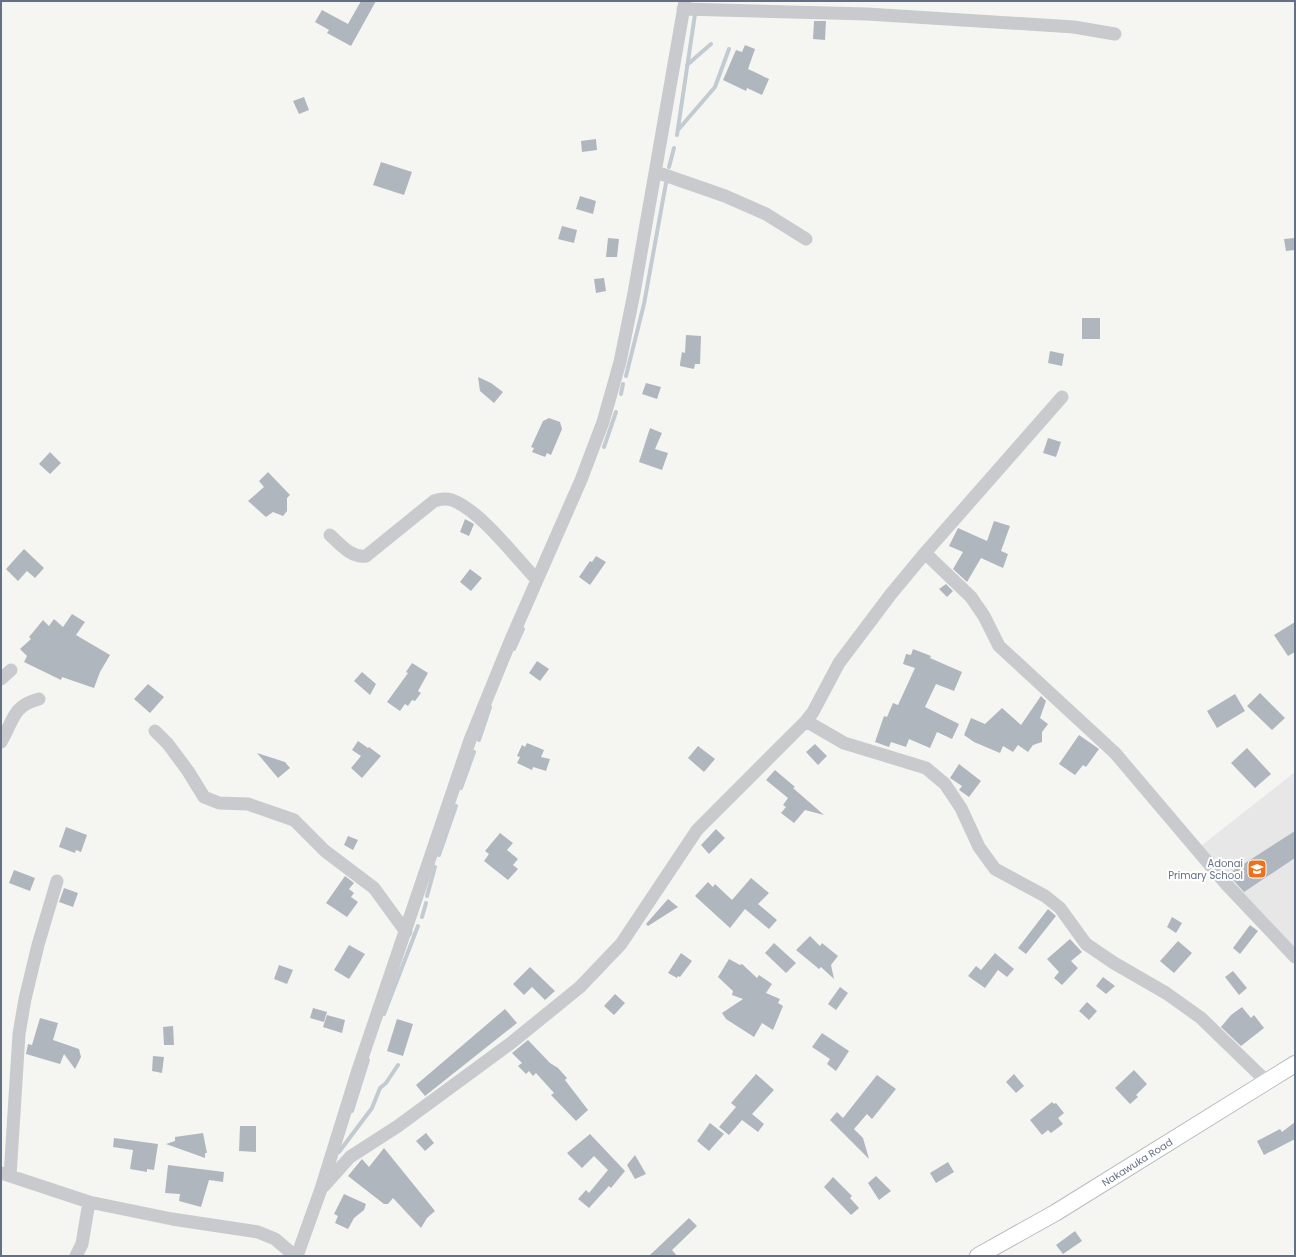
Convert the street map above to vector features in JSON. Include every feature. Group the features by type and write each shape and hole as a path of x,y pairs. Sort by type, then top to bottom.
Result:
{"main road":[{"name":"Nakawuka Road","path":"978,1256 1055,1213 1295,1064"}],"street":[{"path":"57,881 38,945 25,999 19,1034 6,1175 89,1202 172,1219 258,1232 275,1239 296,1256 321,1189 358,1070 470,740 537,580 581,480 603,422 620,362 656,172 684,5 866,14 1074,27 1115,34"},
{"path":"656,172 725,196 766,214 806,239"},
{"path":"321,1189 350,1157 398,1126 511,1043 580,987 621,944 697,830 806,721 813,712 839,663 925,553 1062,397"},
{"path":"330,534 352,554 360,557 366,556 434,501 443,499 452,500 485,524 537,580"},
{"path":"925,553 971,596 984,616 999,646 1115,753 1226,885 1295,957"},
{"path":"1,679 11,670"},
{"path":"1,742 18,708 26,702 39,699"},
{"path":"806,721 844,743 926,768 945,784 961,808 979,848 995,869 1045,896 1060,908 1086,944 1114,963 1166,993 1201,1018 1266,1081"},
{"path":"155,731 168,744 188,771 204,797 219,803 248,804 294,820 325,851 374,888 406,932"},
{"path":"76,1256 82,1244 89,1202"},
{"path":"275,1239 286,1256"}],"shaded area":[{"name":"Adonai Primary School","path":"1295,772 1295,949 1238,891 1201,846"}],"building":[{"path":"361,1 376,1 351,46 327,33 329,30 315,22 322,10 348,24"},
{"path":"814,21 826,21 825,40 813,39"},
{"path":"745,45 755,49 748,69 769,79 762,95 747,88 746,91 723,80 736,50 742,52"},
{"path":"304,97 309,110 299,114 293,101"},
{"path":"596,139 597,150 582,152 581,141"},
{"path":"381,162 412,172 404,195 373,185"},
{"path":"580,196 596,201 593,214 576,209"},
{"path":"562,226 577,230 574,243 558,239"},
{"path":"608,238 619,239 617,257 606,257"},
{"path":"1295,238 1295,250 1286,251 1284,239"},
{"path":"604,278 606,291 596,293 594,279"},
{"path":"1082,318 1100,318 1100,339 1082,339"},
{"path":"686,335 701,336 700,364 695,364 694,369 680,366 682,352 685,353"},
{"path":"1050,351 1064,354 1062,366 1048,363"},
{"path":"478,377 491,383 503,392 494,403 480,391"},
{"path":"646,383 661,387 657,399 642,394"},
{"path":"549,418 560,422 562,429 551,455 547,453 545,457 532,452 534,448 531,447 543,421"},
{"path":"650,428 662,433 655,449 668,453 662,470 639,462"},
{"path":"1048,438 1061,442 1056,457 1043,453"},
{"path":"50,452 61,463 50,474 39,464"},
{"path":"268,472 290,495 287,498 287,511 283,516 273,512 266,517 248,501 264,487 259,481"},
{"path":"465,519 474,524 469,536 460,532"},
{"path":"994,521 1010,526 1001,551 1008,554 1003,568 981,558 967,582 953,569 963,552 949,546 958,528 987,541"},
{"path":"24,549 44,568 35,578 27,571 18,581 6,569"},
{"path":"596,556 606,562 590,585 579,577 590,561 592,562"},
{"path":"470,569 482,578 471,591 460,582"},
{"path":"946,584 953,591 947,597 939,589"},
{"path":"72,614 85,622 76,635 110,655 100,672 94,688 62,677 61,680 24,662 27,656 20,649 31,639 29,637 43,620 49,626 54,619 63,627"},
{"path":"1295,622 1295,652 1288,656 1274,635"},
{"path":"913,649 931,656 930,658 962,672 954,691 936,684 925,707 959,724 952,739 937,732 930,748 909,739 906,747 891,742 889,747 875,742 884,716 887,717 893,703 898,705 915,668 903,664 906,654 911,655"},
{"path":"537,661 549,669 540,681 529,673"},
{"path":"412,663 428,673 418,691 421,693 415,701 412,700 408,706 405,704 400,711 387,702 408,673 406,672"},
{"path":"362,672 376,684 370,695 354,681"},
{"path":"148,684 164,697 150,713 134,699"},
{"path":"1260,693 1285,718 1272,730 1247,706"},
{"path":"1235,694 1245,711 1217,728 1207,711"},
{"path":"1041,696 1046,701 1040,718 1048,724 1042,732 1042,742 1033,745 1028,752 1018,745 1013,752 1003,746 1000,753 974,742 964,735 971,718 985,724 1002,708 1021,725"},
{"path":"1079,735 1099,749 1086,767 1083,765 1075,775 1059,764"},
{"path":"358,741 381,756 362,778 351,768 361,756 352,750"},
{"path":"527,743 544,750 541,757 550,759 546,771 533,767 532,770 517,763 520,757 517,756 522,745 525,747"},
{"path":"815,744 827,756 818,765 806,752"},
{"path":"698,746 715,759 704,772 688,758"},
{"path":"1247,748 1271,774 1255,788 1231,763"},
{"path":"257,753 285,762 290,768 278,778"},
{"path":"959,764 981,781 969,797 959,790 962,786 950,778"},
{"path":"775,770 824,815 805,810 794,823 781,813 786,807 783,805 788,798 766,780"},
{"path":"66,827 87,835 81,852 76,850 75,853 59,847"},
{"path":"716,829 725,838 709,854 701,845"},
{"path":"1295,831 1295,858 1244,892 1228,874"},
{"path":"500,833 513,843 507,850 518,859 513,865 518,869 508,880 484,861 489,854 485,851"},
{"path":"348,836 358,840 353,850 344,845"},
{"path":"14,870 35,878 30,891 9,883"},
{"path":"345,876 354,883 349,889 354,893 351,897 358,902 347,917 326,903"},
{"path":"751,878 769,893 758,904 777,920 769,929 745,909 730,928 695,896 708,882 713,887 715,884 732,900"},
{"path":"64,888 78,893 73,907 59,902"},
{"path":"668,899 678,907 648,926 646,924"},
{"path":"1048,909 1056,916 1026,954 1018,948"},
{"path":"1172,917 1182,923 1176,933 1167,927"},
{"path":"1250,925 1258,931 1240,954 1233,948"},
{"path":"810,936 820,946 822,943 838,956 831,965 834,979 821,967 819,969 796,950"},
{"path":"1070,939 1082,952 1071,961 1078,968 1062,985 1054,978 1059,972 1047,959"},
{"path":"1178,941 1192,953 1174,973 1160,961"},
{"path":"774,943 796,963 786,973 765,953"},
{"path":"349,945 365,954 349,979 334,970"},
{"path":"681,953 692,961 680,977 678,976 677,978 668,973"},
{"path":"995,953 1014,969 1007,977 998,970 985,988 968,976 976,966 981,970"},
{"path":"729,959 740,965 742,964 757,978 759,975 772,984 766,993 780,999 778,1003 783,1006 773,1030 762,1023 754,1037 726,1019 722,1013 743,999 732,995 733,991 718,977"},
{"path":"279,965 293,970 287,984 274,979"},
{"path":"530,967 555,991 545,1000 532,987 524,995 513,984"},
{"path":"1233,971 1247,988 1239,995 1225,977"},
{"path":"1103,977 1115,986 1106,994 1096,986"},
{"path":"840,987 848,993 836,1010 828,1004"},
{"path":"615,994 625,1003 614,1015 604,1006"},
{"path":"1087,1002 1097,1011 1089,1020 1079,1011"},
{"path":"1242,1007 1251,1018 1254,1015 1264,1028 1241,1046 1221,1027 1231,1015"},
{"path":"313,1008 327,1012 324,1022 310,1018"},
{"path":"505,1009 517,1023 425,1096 416,1085"},
{"path":"327,1015 345,1020 342,1033 323,1027"},
{"path":"40,1018 58,1023 53,1040 79,1049 81,1057 75,1069 64,1054 60,1064 26,1054 28,1044 32,1045"},
{"path":"397,1019 413,1024 403,1056 387,1051"},
{"path":"173,1026 174,1045 164,1045 163,1027"},
{"path":"822,1033 849,1051 836,1071 827,1064 830,1059 812,1047"},
{"path":"528,1040 567,1078 565,1080 588,1110 576,1121 551,1095 554,1093 536,1073 533,1076 529,1071 526,1074 518,1066 522,1063 512,1053"},
{"path":"153,1056 164,1057 162,1073 152,1071"},
{"path":"1134,1070 1147,1084 1136,1095 1138,1097 1130,1104 1115,1088"},
{"path":"756,1074 774,1090 752,1114 764,1124 758,1132 742,1120 729,1135 719,1127 736,1107 731,1103"},
{"path":"1014,1074 1024,1086 1016,1093 1006,1082"},
{"path":"877,1075 896,1089 872,1119 867,1114 854,1129 863,1138 869,1159 830,1120 837,1112 843,1118"},
{"path":"1052,1102 1054,1104 1056,1103 1064,1113 1058,1118 1063,1124 1051,1133 1048,1130 1042,1135 1030,1120"},
{"path":"1295,1122 1295,1139 1264,1155 1257,1141 1280,1129 1282,1132"},
{"path":"710,1123 724,1134 709,1151 697,1141"},
{"path":"240,1126 256,1126 256,1152 239,1151"},
{"path":"203,1133 207,1153 205,1153 205,1158 166,1144 175,1141 175,1137"},
{"path":"426,1133 434,1143 425,1151 416,1141"},
{"path":"590,1134 625,1171 611,1188 609,1186 589,1208 578,1199 586,1190 589,1193 608,1170 594,1156 582,1168 567,1153"},
{"path":"114,1138 158,1144 154,1170 147,1169 147,1172 130,1169 133,1150 113,1147"},
{"path":"384,1148 435,1211 427,1218 421,1228 393,1198 388,1204 384,1204 348,1176 362,1159 369,1167"},
{"path":"635,1155 646,1174 635,1179 627,1165"},
{"path":"948,1162 954,1172 936,1183 930,1173"},
{"path":"168,1165 224,1172 223,1182 209,1180 201,1207 179,1201 180,1194 165,1193"},
{"path":"876,1176 891,1191 879,1200 868,1183"},
{"path":"833,1177 852,1196 850,1198 859,1208 851,1215 824,1187"},
{"path":"344,1194 366,1204 364,1210 354,1218 348,1229 335,1223 338,1216 334,1214"},
{"path":"689,1218 697,1226 672,1250 677,1256 649,1256"},
{"path":"1075,1231 1082,1241 1063,1254 1056,1245"}],"waterway":[{"path":"677,135 695,14"},
{"path":"687,65 711,44"},
{"path":"678,130 715,87 729,49"},
{"path":"669,167 674,148"},
{"path":"626,376 644,304 666,183"},
{"path":"621,394 623,384"},
{"path":"604,447 616,412"},
{"path":"514,649 523,629"},
{"path":"479,740 490,707"},
{"path":"461,788 474,752"},
{"path":"439,855 456,806"},
{"path":"427,896 435,867"},
{"path":"422,917 426,903"},
{"path":"384,1014 418,926"},
{"path":"352,1111 368,1060"},
{"path":"339,1152 372,1108 380,1088 386,1083 398,1065"}],"place":[{"name":"Adonai Primary School","path":"1257,869"}]}
